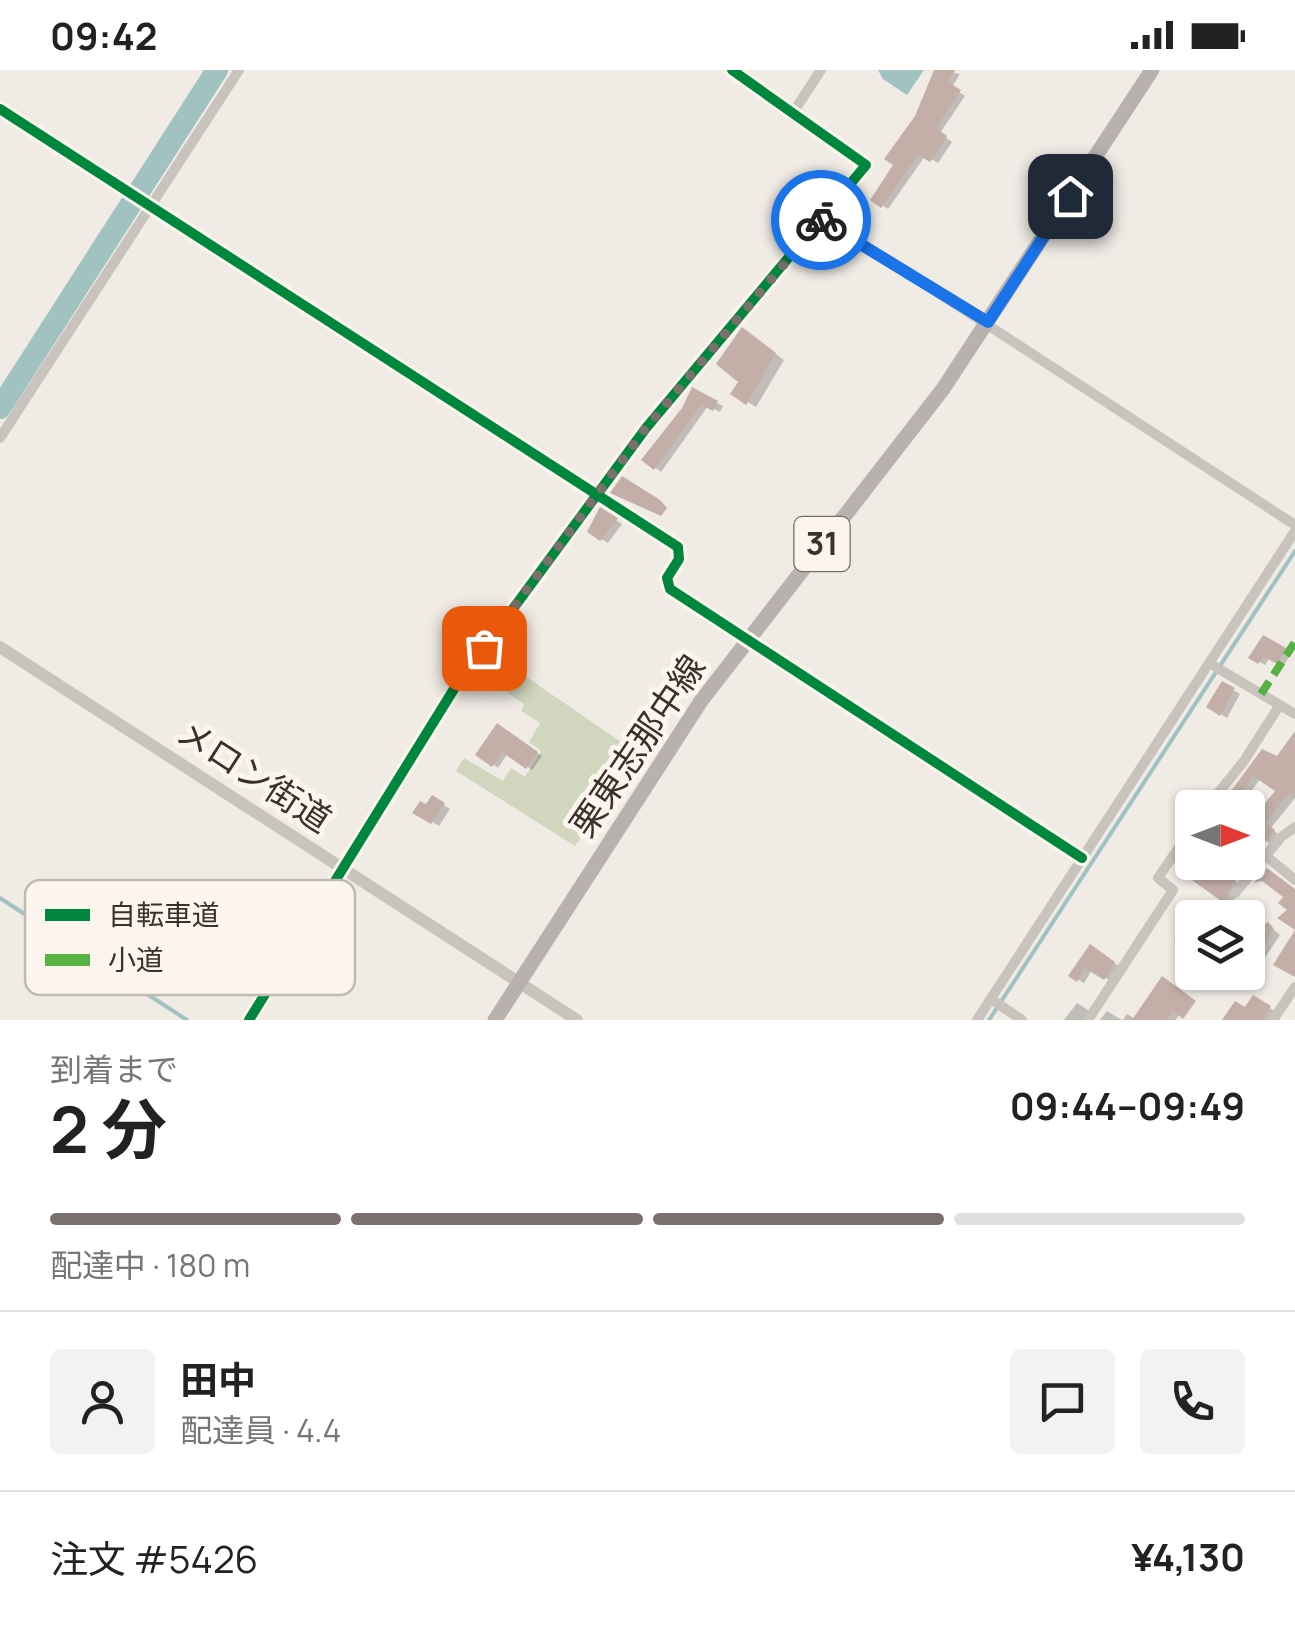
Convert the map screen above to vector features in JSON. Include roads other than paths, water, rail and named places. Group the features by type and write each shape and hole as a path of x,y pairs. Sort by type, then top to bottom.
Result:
{"main road":[{"name":"栗東志那中線","path":"495,1020 746,640 890,459 988,322 1152,70"}],"street":[{"path":"0,438 239,70"},
{"path":"336,880 454,689 596,494 866,165 732,70"},
{"path":"794,111 821,70"},
{"path":"0,109 678,547 679,559 666,578 670,590 1082,858"},
{"path":"823,218 988,322 1295,528 1216,667 1082,858 998,1004 977,1020"},
{"name":"メロン街道","path":"0,648 576,1020"},
{"path":"1216,667 1295,714"},
{"path":"1221,790 1279,706"},
{"path":"1295,827 1265,855 1295,880"},
{"path":"1088,1020 1174,890 1158,878 1175,853"},
{"path":"1235,893 1245,880"},
{"path":"1273,1020 1295,988"},
{"path":"248,1020 264,995"},
{"path":"998,1004 1022,1020"}],"water":[{"path":"878,70 924,70 907,95 883,79"}],"waterway":[{"path":"0,408 217,70"},
{"path":"989,1020 1295,551"},
{"path":"0,898 25,914"},
{"path":"149,995 187,1020"}]}
